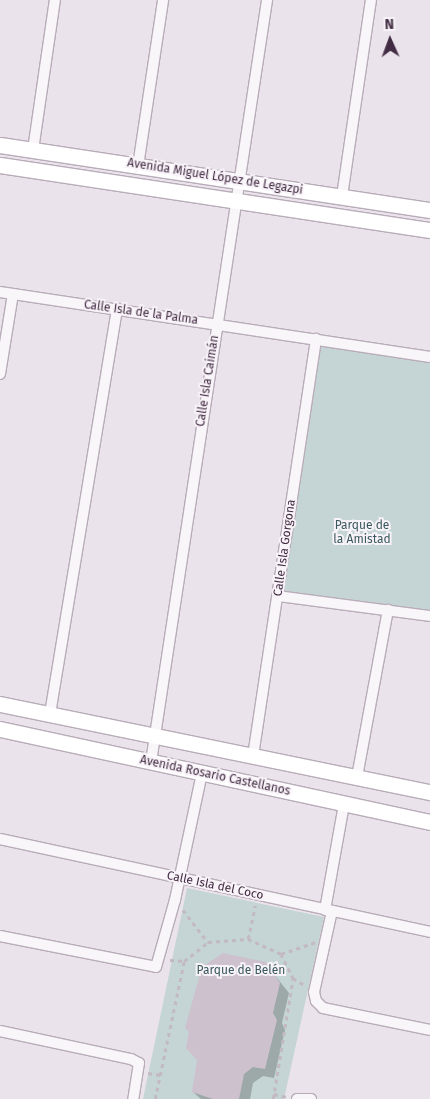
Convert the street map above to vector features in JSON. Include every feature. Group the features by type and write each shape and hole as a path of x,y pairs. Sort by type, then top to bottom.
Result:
{"street":[{"path":"33,150 55,0"},
{"path":"138,166 163,0"},
{"name":"Calle Isla Caimán","path":"150,762 267,0"},
{"path":"342,196 371,0"},
{"name":"Avenida Miguel López de Legazpi","path":"0,145 430,210"},
{"name":"Avenida Miguel López de Legazpi","path":"0,165 430,230"},
{"name":"Calle Isla de la Palma","path":"0,292 430,357"},
{"path":"0,374 13,294"},
{"path":"50,714 117,309"},
{"name":"Calle Isla Gorgona","path":"253,756 316,339"},
{"path":"278,596 430,616"},
{"path":"357,777 388,610"},
{"path":"0,704 430,792"},
{"name":"Avenida Rosario Castellanos","path":"0,729 430,822"},
{"path":"0,936 146,968 158,964 175,900 202,773"},
{"path":"344,804 326,938 315,996 323,1008 430,1030"},
{"name":"Calle Isla del Coco","path":"0,839 430,932"},
{"path":"0,1031 138,1063 133,1099"},
{"path":"297,1099 312,1099"}],"path":[{"path":"248,939 257,895"},
{"path":"175,900 208,942"},
{"path":"281,954 326,938"},
{"path":"158,964 184,961 208,942 248,939 281,954 293,978 315,996"},
{"path":"156,1099 184,961"},
{"path":"273,1099 293,978"}],"green space":[{"name":"Parque de la Amistad","path":"320,345 430,361 430,611 284,592"},
{"name":"Parque de Belén","path":"187,888 324,917 284,1099 143,1099"}],"building":[{"path":"223,953 266,962 280,983 273,1013 277,1020 265,1069 253,1067 244,1074 239,1099 213,1099 192,1092 197,1060 186,1048 189,1032 185,1028 202,967"}]}
